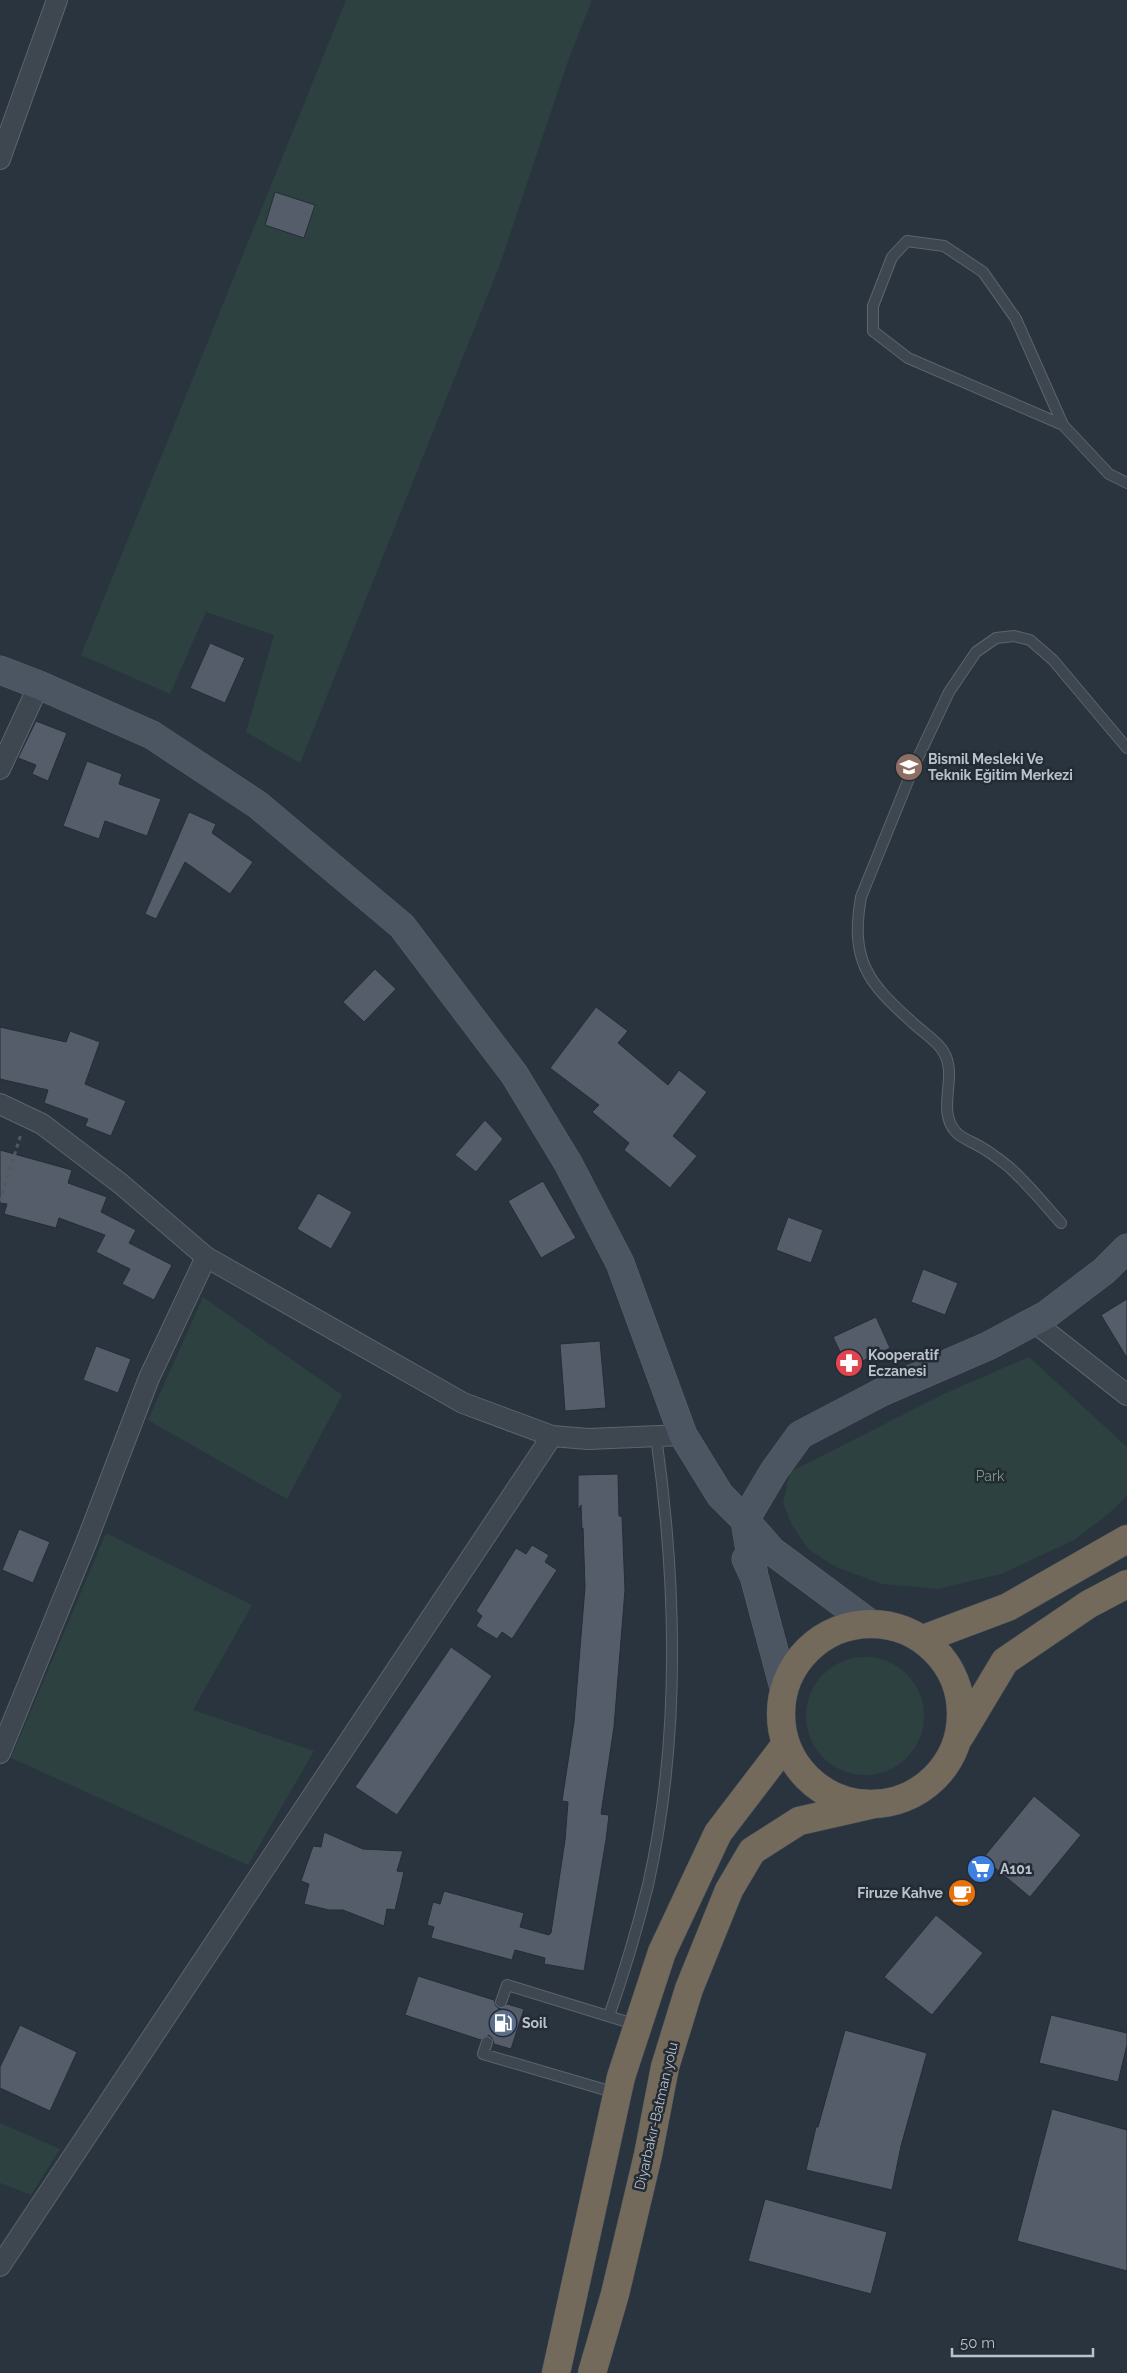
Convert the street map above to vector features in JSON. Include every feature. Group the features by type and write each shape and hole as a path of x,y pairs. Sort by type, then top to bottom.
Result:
{"highway":[{"path":"923,1639 1008,1607 1127,1539"},
{"path":"958,1739 1005,1661 1089,1604 1127,1584"},
{"path":"874,1804 845,1800 820,1788 799,1769 786,1744 780,1716 784,1688 796,1662 816,1642 841,1628 869,1623 897,1627 923,1639 943,1658 957,1683 962,1711 958,1739"},
{"name":"Diyarbakır-Batman yolu","path":"592,2373 615,2294 648,2155 665,2067 689,1989 729,1890 752,1851 799,1821 902,1799 926,1785 946,1765 958,1739"},
{"path":"556,2373 618,2094 662,1952 718,1833 786,1744"}],"main road":[{"path":"0,670 39,684 152,735 258,805 402,926 514,1074 568,1162 620,1263 683,1435 720,1495 754,1576"},
{"path":"784,1688 754,1576 745,1520 774,1471 800,1435 882,1392 988,1346 1034,1322 1104,1272 1127,1248"},
{"path":"720,1495 772,1551 869,1623"}],"street":[{"path":"0,159 57,0"},
{"path":"0,769 39,684"},
{"path":"0,1104 42,1124 121,1184 206,1257 463,1403 552,1436 588,1439 683,1435"},
{"path":"0,1752 86,1543 149,1378 206,1257"},
{"path":"1034,1322 1127,1395"},
{"path":"0,2266 552,1436"}],"lane":[{"path":"1063,424 908,358 874,331 873,306 892,257 907,241 944,246 983,272 1016,319 1063,424 1109,474 1127,483"},
{"path":"1061,1223 1009,1168 985,1149 956,1133 949,1122 946,1108 950,1068 942,1050 884,998 864,971 858,947 857,920 861,898 914,766 950,692 976,652 996,638 1014,636 1030,640 1053,660 1127,748"},
{"path":"609,2016 627,1962 648,1886 657,1837 669,1738 672,1690 672,1594 665,1500 656,1436"},
{"path":"501,2002 507,1985 638,2025"},
{"path":"487,2042 483,2054 618,2094"}],"path":[{"path":"0,1201 26,1117"}],"green space":[{"path":"346,0 592,0 569,58 499,267 300,763 246,732 274,635 206,612 170,694 81,655"},
{"path":"203,1297 342,1395 287,1499 148,1420"},
{"name":"Park","path":"1029,1357 1127,1447 1127,1496 1107,1515 1074,1540 1001,1574 938,1589 882,1584 836,1567 808,1549 792,1525 783,1503 790,1472 946,1393"},
{"path":"106,1533 252,1605 193,1710 314,1751 248,1865 11,1758"},
{"path":"865,1657 888,1661 907,1674 920,1693 924,1716 920,1739 907,1758 888,1771 865,1775 842,1771 823,1758 810,1739 806,1716 810,1693 823,1674 842,1661"},
{"path":"0,2123 60,2149 31,2195 0,2183"}],"building":[{"path":"275,192 315,205 304,238 265,225"},
{"path":"210,643 245,658 225,703 190,688"},
{"path":"36,721 67,733 48,781 32,774 36,765 18,758"},
{"path":"87,761 122,774 119,784 161,799 147,836 105,821 99,839 63,826"},
{"path":"189,812 216,824 212,833 253,862 230,894 185,862 156,919 145,914"},
{"path":"375,969 396,989 364,1022 343,1002"},
{"path":"596,1007 628,1031 618,1043 668,1085 679,1070 707,1092 673,1136 697,1156 670,1188 624,1150 629,1143 592,1112 599,1105 550,1068"},
{"path":"0,1027 66,1042 70,1031 100,1042 85,1084 126,1101 111,1136 85,1126 88,1119 44,1103 48,1090 0,1079"},
{"path":"485,1120 503,1139 476,1172 455,1155"},
{"path":"0,1150 72,1170 68,1183 107,1197 101,1212 136,1230 129,1243 172,1265 154,1300 122,1284 130,1269 96,1252 105,1235 59,1218 56,1228 4,1214 7,1204 0,1203"},
{"path":"543,1181 576,1238 541,1258 508,1201"},
{"path":"318,1193 352,1212 331,1249 297,1229"},
{"path":"788,1217 823,1230 811,1263 776,1250"},
{"path":"923,1269 958,1283 945,1315 911,1302"},
{"path":"1127,1299 1127,1358 1101,1315"},
{"path":"876,1317 890,1348 848,1368 833,1337"},
{"path":"600,1341 606,1408 565,1411 560,1344"},
{"path":"96,1346 131,1359 118,1393 83,1380"},
{"path":"618,1474 619,1516 622,1516 625,1590 614,1727 601,1814 609,1815 584,1971 544,1964 545,1958 515,1950 512,1960 431,1938 434,1927 427,1925 433,1902 440,1904 444,1891 524,1913 520,1927 549,1935 551,1933 565,1840 568,1802 562,1801 574,1722 585,1587 581,1505 578,1510 578,1475"},
{"path":"19,1529 50,1542 33,1583 2,1570"},
{"path":"532,1545 549,1555 545,1562 557,1570 512,1639 502,1632 497,1639 476,1626 482,1616 476,1611 516,1548 526,1554"},
{"path":"451,1647 492,1676 397,1815 355,1787"},
{"path":"1034,1796 1081,1835 1030,1897 983,1858"},
{"path":"324,1832 363,1849 403,1851 397,1871 404,1872 395,1910 387,1909 384,1926 343,1910 329,1910 304,1904 309,1884 301,1881 313,1846 321,1847"},
{"path":"936,1915 983,1953 932,2015 884,1977"},
{"path":"418,1976 494,2000 499,2009 507,2004 524,2009 511,2049 494,2044 489,2035 481,2040 405,2015"},
{"path":"1051,2015 1127,2033 1127,2045 1118,2082 1039,2063"},
{"path":"20,2025 77,2052 50,2111 0,2088 0,2067"},
{"path":"845,2030 927,2053 901,2146 892,2190 806,2170 816,2127 818,2127"},
{"path":"1052,2109 1127,2130 1127,2271 1017,2241"},
{"path":"765,2199 887,2232 871,2294 748,2261"}],"place":[{"name":"Bismil Mesleki Ve Teknik Eğitim Merkezi","path":"909,767"},
{"name":"Kooperatif Eczanesi","path":"849,1363"},
{"name":"A101","path":"981,1869"},
{"name":"Firuze Kahve","path":"962,1893"},
{"name":"Soil","path":"503,2023"}]}
